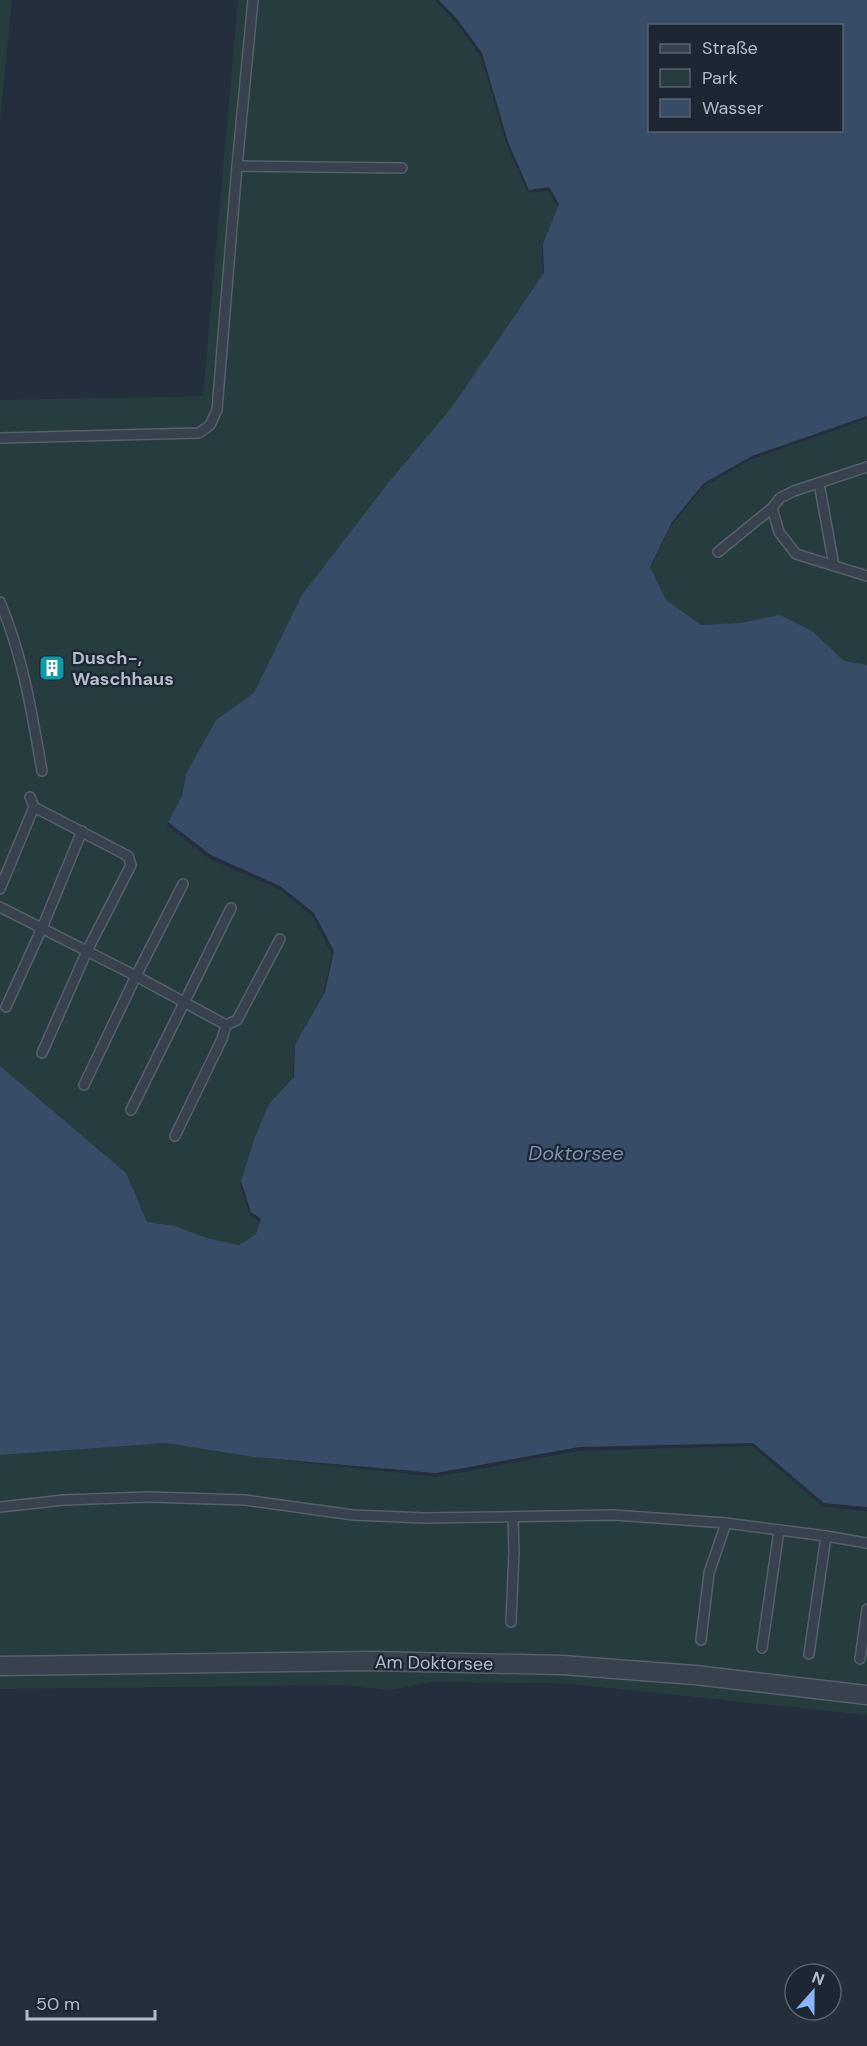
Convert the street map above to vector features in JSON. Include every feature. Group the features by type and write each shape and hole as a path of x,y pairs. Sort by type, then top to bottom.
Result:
{"street":[{"name":"Am Doktorsee","path":"0,1666 371,1661 562,1665 695,1674 802,1689 867,1695"}],"lane":[{"path":"0,438 199,432 210,425 217,410 253,0"},
{"path":"237,166 402,168"},
{"path":"718,552 772,508 780,498 867,467"},
{"path":"819,483 834,566"},
{"path":"772,508 779,532 796,554 867,576"},
{"path":"0,602 13,633 30,698 42,771"},
{"path":"30,797 34,807 128,856 131,865 87,951 42,1053"},
{"path":"0,889 34,807"},
{"path":"6,1007 82,831"},
{"path":"84,1085 136,975 183,884"},
{"path":"0,907 136,975 226,1025"},
{"path":"131,1110 231,908"},
{"path":"175,1136 222,1039 226,1025 237,1020 280,939"},
{"path":"0,1507 64,1500 148,1497 245,1500 353,1515 425,1518 615,1515 726,1523 867,1543"},
{"path":"511,1622 513,1516"},
{"path":"701,1640 709,1573 726,1523"},
{"path":"762,1648 779,1530"},
{"path":"809,1654 826,1536"},
{"path":"860,1659 867,1609"}],"green space":[{"path":"0,0 12,0 0,119"},
{"path":"238,0 435,0 457,24 481,57 507,146 528,193 548,191 558,207 542,247 543,276 253,696 215,724 185,778 181,799 167,826 210,859 279,889 313,917 332,955 323,995 294,1049 293,1081 268,1108 254,1141 240,1185 250,1216 260,1222 255,1238 238,1249 146,1226 0,1071 0,400 203,396"},
{"path":"867,419 867,669 700,629 665,604 649,570 671,526 703,487 750,460"},
{"path":"166,1443 253,1457 436,1477 578,1451 752,1446 823,1507 867,1511 867,1715 571,1684 432,1682 388,1690 344,1685 0,1689 0,1455"}],"water":[{"name":"Doktorsee","path":"439,0 867,0 867,416 752,456 704,483 672,522 650,567 666,600 701,625 740,623 780,615 812,631 844,661 867,665 867,1507 824,1503 753,1443 579,1447 436,1473 253,1457 166,1443 0,1455 0,1066 126,1173 147,1222 174,1226 210,1239 239,1245 256,1234 261,1219 251,1212 241,1181 255,1137 269,1104 294,1077 295,1045 325,992 334,951 314,913 280,886 211,855 168,822 182,796 186,774 216,720 254,693 302,595 389,482 452,407 544,273 543,244 559,204 549,187 529,190 508,142 482,53 458,20"}],"place":[{"name":"Dusch-, Waschhaus","path":"52,668"}]}
